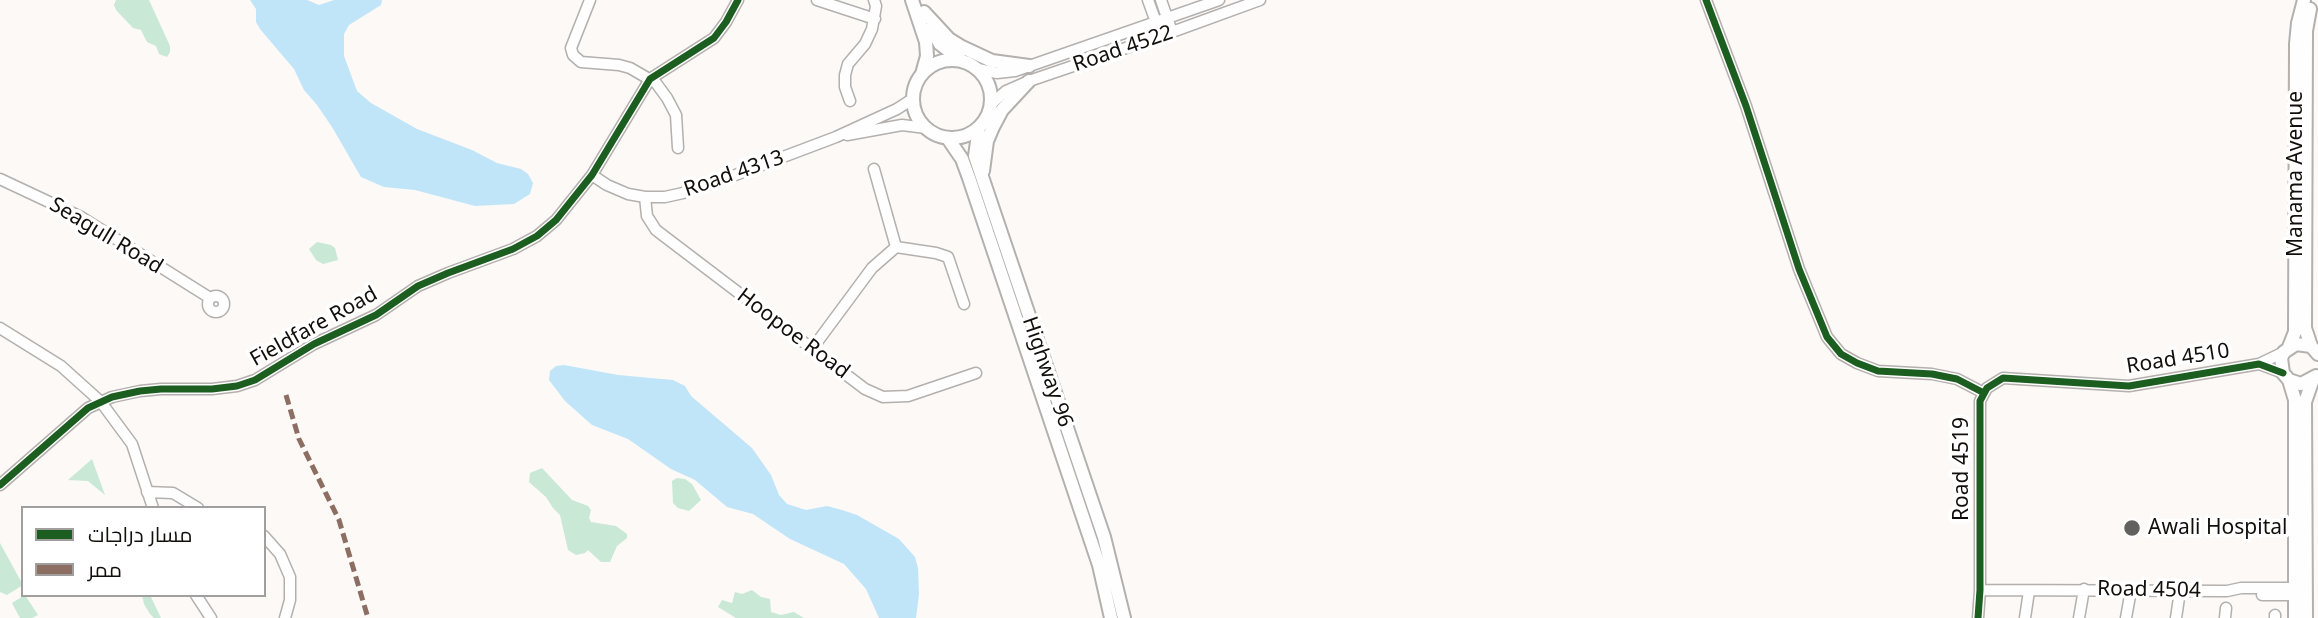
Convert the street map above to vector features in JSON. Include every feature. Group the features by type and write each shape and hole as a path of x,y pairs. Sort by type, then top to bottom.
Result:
{"street":[{"path":"590,0 571,48 573,55 581,62 619,65 650,79 660,88 676,115 678,148"},
{"path":"650,79 714,38 738,0"},
{"path":"817,0 875,19"},
{"path":"850,101 845,87 848,64 865,44 875,19 874,0"},
{"path":"912,0 926,42 927,56 914,98 915,111 926,128 936,135 949,139 971,134 987,117 990,92 986,79 978,69 940,44 922,6"},
{"path":"1149,0 1161,36"},
{"path":"1161,0 1172,32"},
{"name":"Road 4522","path":"978,69 997,73 1029,66 1219,0"},
{"name":"Road 4522","path":"990,104 1006,91 1029,81 1260,0"},
{"path":"1706,0 1746,106 1799,269 1827,337 1841,354 1878,371 1932,374 1957,379 1984,393"},
{"name":"Manama Avenue","path":"2286,377 2280,366 2295,332 2297,44 2298,23 2304,0"},
{"name":"Manama Avenue","path":"2313,0 2307,21 2306,43 2305,328 2316,352"},
{"path":"922,6 949,39 962,47 992,61 1029,66"},
{"path":"922,74 943,61 961,60"},
{"name":"Fieldfare Road","path":"0,485 79,414 101,402 140,391 212,389 237,386 255,380 314,344 376,314 418,286 531,240 556,220 592,175 650,79"},
{"path":"982,178 987,141 993,127 1002,110 1029,81"},
{"name":"Road 4313","path":"592,175 628,194 665,197 697,189 836,137 897,109 914,98"},
{"name":"Road 4313","path":"836,137 902,125 926,128"},
{"name":"Highway 96","path":"979,127 975,156 1104,537 1124,618"},
{"name":"Highway 96","path":"949,139 962,159 982,216 1099,565 1111,618"},
{"path":"874,169 895,247"},
{"name":"Seagull Road","path":"0,179 58,205 103,230 210,298"},
{"name":"Hoopoe Road","path":"645,197 647,216 656,230 865,389 883,397 908,396 976,373"},
{"path":"895,247 948,257 964,304"},
{"path":"812,349 872,268 895,247"},
{"path":"0,328 61,366 101,402 132,443 152,506"},
{"path":"2259,364 2287,349 2304,344 2316,352"},
{"name":"Road 4510","path":"2022,380 2129,386 2259,364 2286,377"},
{"path":"2286,377 2301,384 2316,376"},
{"path":"2295,618 2300,592 2305,402 2316,376"},
{"path":"2286,377 2295,400 2300,592 2306,613"},
{"name":"Road 4519","path":"1978,618 1980,401 1994,382 2003,379 2022,380"},
{"path":"147,492 173,493 195,506"},
{"path":"266,538 281,554 290,577 290,600 285,618"},
{"name":"Road 4504","path":"1980,590 2227,592 2241,588 2300,592"},
{"path":"2079,618 2084,589"},
{"path":"2126,618 2131,590"},
{"path":"2025,618 2029,591"},
{"path":"2176,618 2180,591"},
{"path":"197,597 211,618"}],"green space":[{"path":"116,0 149,0 170,46 167,57 159,54 156,46 147,42 141,30 133,28 116,10"},
{"path":"317,242 335,248 338,260 323,264 316,260 309,249"},
{"path":"92,459 105,495 88,481 68,480"},
{"path":"542,468 572,500 588,506 591,510 591,522 616,526 627,534 627,538 617,546 610,562 601,562 588,550 576,555 568,550 560,515 546,497 529,482 530,473"},
{"path":"677,478 692,484 701,500 689,511 678,508 673,503 672,481"},
{"path":"0,543 21,581 21,586 7,595 0,592"},
{"path":"752,590 761,597 770,599 771,612 781,615 794,612 804,618 736,618 718,607 722,600 732,603 735,592 742,594"},
{"path":"26,597 38,615 20,618 12,603"},
{"path":"142,597 151,597 161,618 154,618"}],"water":[{"path":"250,0 307,0 319,5 334,0 382,0 381,5 349,25 344,34 344,56 357,91 371,103 417,129 472,150 497,163 521,169 533,183 530,194 514,204 475,206 415,190 384,187 361,177 332,127 304,90 294,69 260,29 256,22 256,9"},
{"path":"564,365 618,375 673,380 685,386 691,396 752,448 787,504 806,510 827,506 842,510 857,515 899,539 915,557 918,568 916,618 879,618 866,589 844,564 790,539 753,514 727,507 695,480 671,469 628,439 592,425 565,401 549,380 550,371 556,366"}],"marked path":[{"path":"286,395 299,439 339,520 368,618"}],"cycle path":[{"path":"0,485 88,408 112,397 140,391 212,389 237,386 255,380 314,344 376,315 418,286 513,249 537,236 556,220 592,175 650,79 714,38 738,0"},
{"path":"1706,0 1746,106 1799,269 1827,337 1841,354 1878,371 1932,374 1957,379 1984,393"},
{"path":"1978,618 1980,401 1987,388 2003,378 2129,386 2259,364 2283,373"}],"place":[{"name":"Awali Hospital","path":"2132,528"}]}
